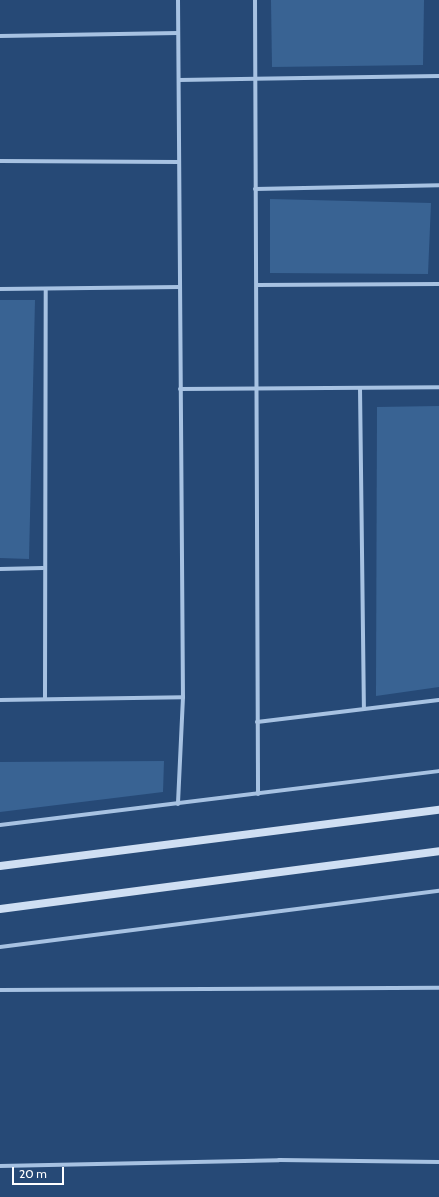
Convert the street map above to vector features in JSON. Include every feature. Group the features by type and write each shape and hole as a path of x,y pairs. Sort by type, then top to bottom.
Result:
{"street":[{"path":"178,0 182,698 178,804"},
{"path":"255,0 255,189 257,285 255,388 258,794"},
{"path":"0,36 178,33"},
{"path":"179,80 439,76"},
{"path":"0,161 179,162"},
{"path":"255,189 439,186"},
{"path":"257,285 439,284"},
{"path":"0,289 46,290 180,287"},
{"path":"45,699 43,568 46,290"},
{"path":"180,389 439,387"},
{"path":"360,388 364,708"},
{"path":"0,569 43,568"},
{"path":"0,700 182,698"},
{"path":"257,722 439,700"},
{"path":"0,825 439,771"},
{"path":"0,866 439,810"},
{"path":"0,909 439,851"},
{"path":"0,947 439,891"},
{"path":"0,990 439,988"},
{"path":"0,1166 279,1160 439,1162"}],"shaded area":[{"path":"271,0 424,0 423,65 272,67"},
{"path":"270,199 431,203 428,274 270,273"},
{"path":"0,300 35,300 29,559 0,558"},
{"path":"439,406 439,687 376,696 377,407"},
{"path":"164,761 163,792 0,812 0,762"}]}
